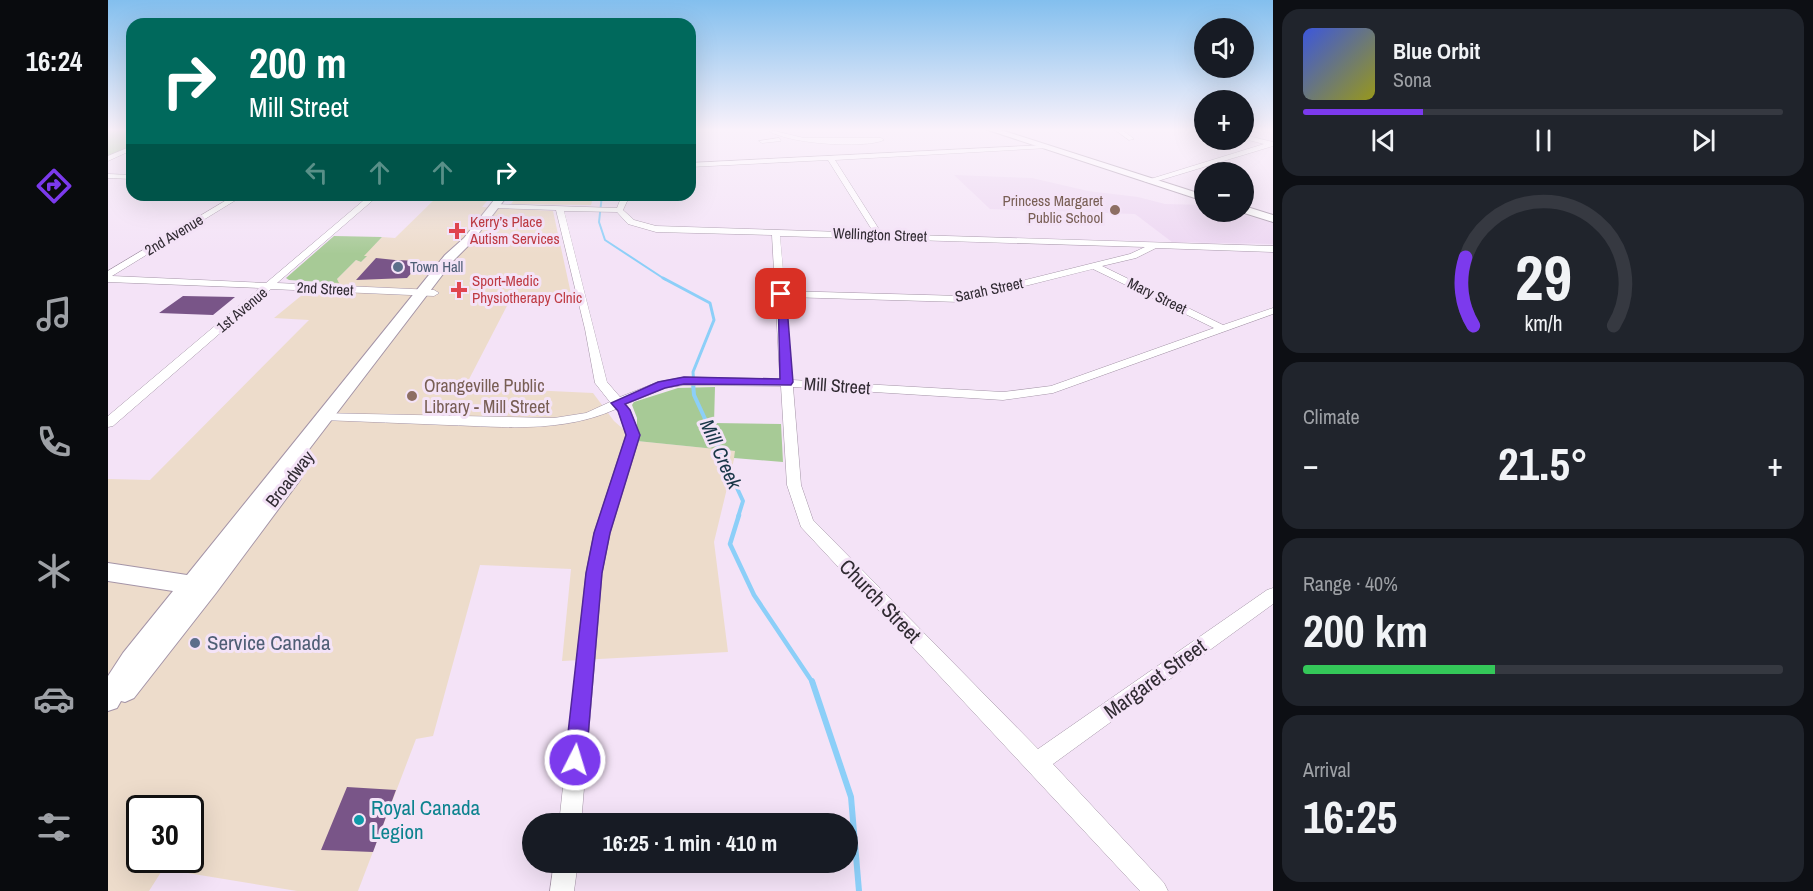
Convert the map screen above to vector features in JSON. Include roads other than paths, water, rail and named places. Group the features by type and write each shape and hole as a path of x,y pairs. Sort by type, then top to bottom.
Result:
{"main road":[{"path":"1117,171 1194,195"},
{"name":"Broadway","path":"108,709 331,416 428,293 459,259 465,243 498,201"},
{"path":"1254,212 1273,219"},
{"path":"108,572 200,586"},
{"name":"Broadway","path":"108,699 132,661 200,586"}],"street":[{"path":"838,171 879,235"},
{"path":"1148,181 1184,171"},
{"path":"111,178 126,177"},
{"name":"2nd Avenue","path":"108,277 230,201"},
{"name":"1st Avenue","path":"108,423 368,201"},
{"path":"494,206 619,210 624,201"},
{"path":"560,208 567,243 591,329 601,383 624,410 633,435 602,533 594,573 571,813"},
{"name":"Wellington Street","path":"619,210 629,221 650,228 1273,249"},
{"name":"Church Street","path":"776,233 794,485 806,523 1037,763 1156,891"},
{"name":"Sarah Street","path":"781,294 961,299 1133,256 1151,248 1154,244"},
{"path":"1239,248 1273,259"},
{"name":"Mary Street","path":"1092,265 1221,328"},
{"name":"2nd Street","path":"108,277 428,293"},
{"name":"Mill Street","path":"331,416 483,422 554,422 589,416 662,385 707,380 787,382 1003,396 1022,394 1053,389 1273,311"},
{"name":"Margaret Street","path":"1037,763 1273,594"},
{"path":"562,891 564,873"}],"waterway":[{"name":"Mill Creek","path":"601,201 599,222 605,240 666,280"},
{"name":"Mill Creek","path":"663,278 710,303 714,320 693,372 694,385"},
{"name":"Mill Creek","path":"693,383 694,395 743,501 738,517"},
{"name":"Mill Creek","path":"739,515 730,544 754,595 812,682"},
{"name":"Mill Creek","path":"812,682 851,797 859,891"}],"place":[{"name":"Princess Margaret Public School","path":"1115,210"},
{"name":"Kerry’s Place Autism Services","path":"457,231"},
{"name":"Town Hall","path":"398,267"},
{"name":"Sport-Medic Physiotherapy Clnic","path":"459,290"},
{"name":"Orangeville Public Library - Mill Street","path":"412,396"},
{"name":"Service Canada","path":"195,643"},
{"name":"Royal Canada Legion","path":"359,820"}]}
